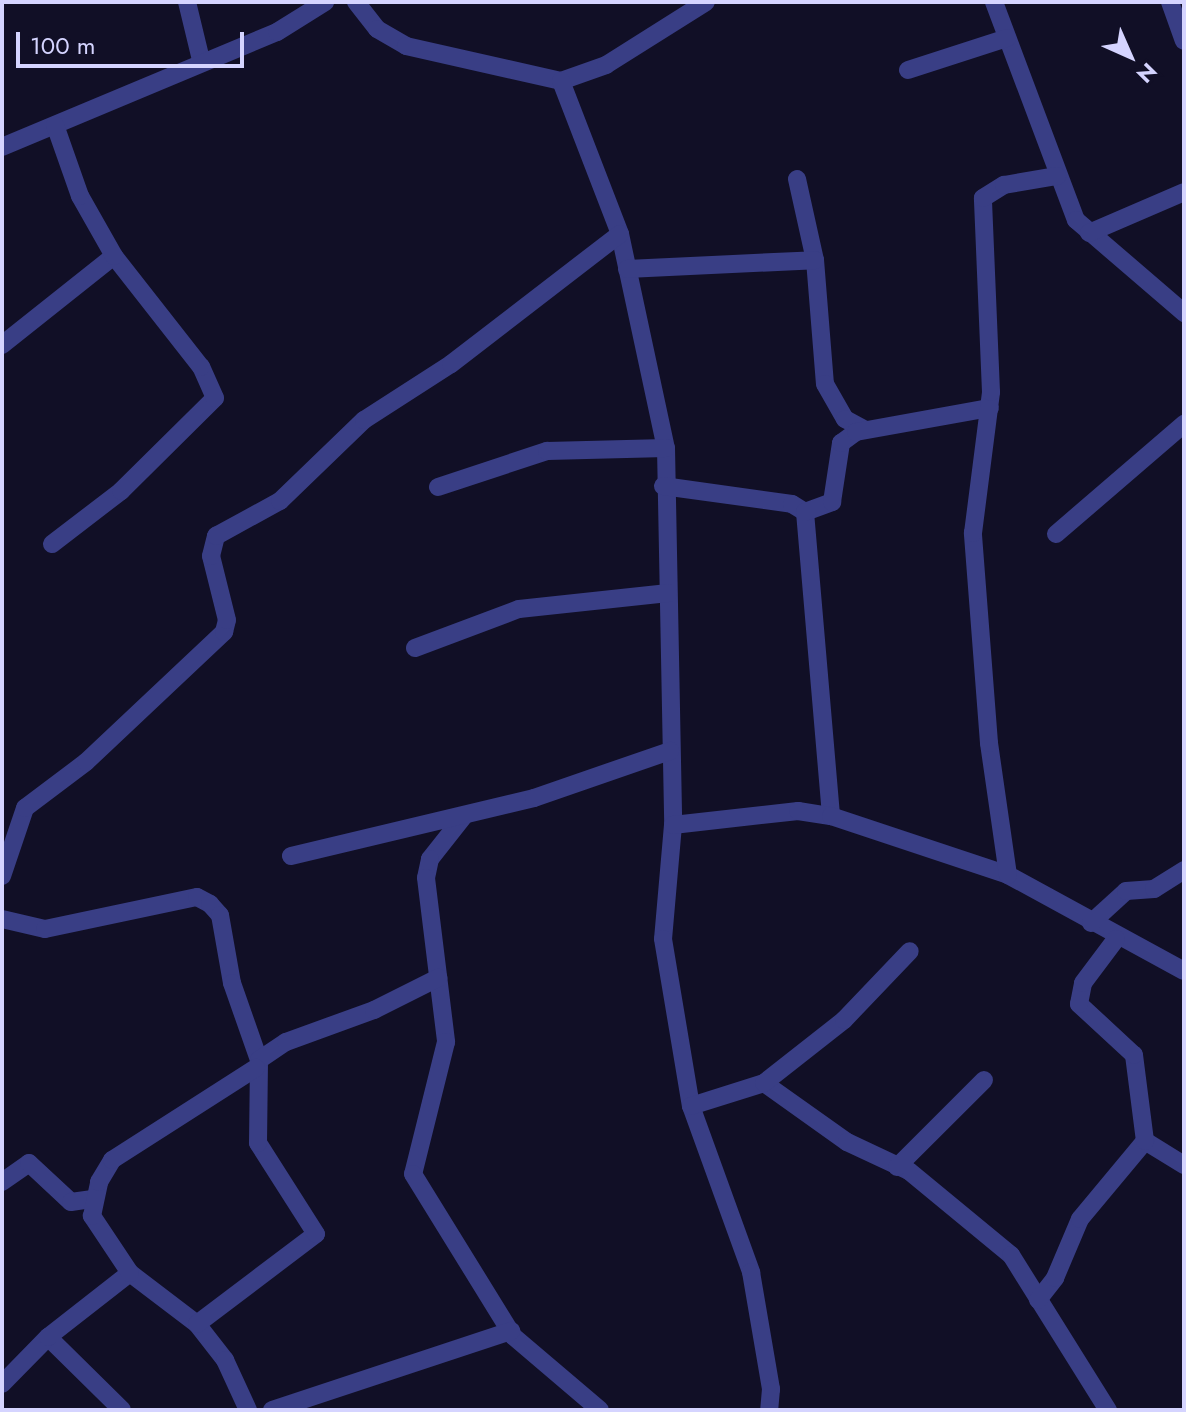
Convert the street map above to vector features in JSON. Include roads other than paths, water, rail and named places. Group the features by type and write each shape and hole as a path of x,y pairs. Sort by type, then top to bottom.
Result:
{"street":[{"path":"187,2 201,60"},
{"path":"2,147 201,60 277,32 325,2"},
{"path":"356,2 377,29 406,46 561,81 606,65 706,2"},
{"path":"994,2 1076,220 1184,313"},
{"path":"1170,2 1184,41"},
{"path":"908,70 1007,38"},
{"path":"561,81 620,234 666,448 663,486 673,825 663,939 691,1106 743,1235 771,1389 769,1410"},
{"path":"52,544 121,491 215,398 201,367 114,256 80,196 55,125"},
{"path":"1008,875 989,743 973,533 990,408 983,198 1004,185 1057,176"},
{"path":"797,179 815,260 825,384 845,419 864,429"},
{"path":"1089,233 1184,192"},
{"path":"2,876 25,808 86,762 224,632 227,620 211,556 216,536 280,501 364,420 451,364 620,234"},
{"path":"2,345 114,256"},
{"path":"627,269 815,260"},
{"path":"841,443 864,429 990,408"},
{"path":"805,512 832,502 845,419"},
{"path":"1056,534 1184,424"},
{"path":"438,487 547,451 666,448"},
{"path":"663,486 792,504 805,512"},
{"path":"805,512 831,816"},
{"path":"415,648 519,609 668,593"},
{"path":"291,856 464,816 670,751"},
{"path":"673,825 798,811 831,816 1008,875 1116,939 1184,971"},
{"path":"464,816 430,859 426,878 440,955 438,978 445,1050 413,1174 511,1331 600,1410"},
{"path":"1091,923 1126,891 1154,889 1184,870"},
{"path":"2,919 45,929 197,897 210,904 220,915 232,983 258,1064 258,1143 316,1234 197,1324"},
{"path":"1038,1300 1055,1278 1080,1219 1145,1141 1134,1055 1079,1004 1083,983 1116,939"},
{"path":"691,1106 764,1083 844,1020 910,951"},
{"path":"248,1410 225,1360 197,1324 130,1273 92,1216 93,1199 112,1160 258,1064 286,1042 374,1010 438,978"},
{"path":"897,1167 984,1080"},
{"path":"764,1083 847,1142 897,1167 1011,1255 1108,1410"},
{"path":"1145,1141 1184,1165"},
{"path":"2,1182 29,1163 71,1202 93,1199"},
{"path":"2,1384 48,1337 130,1273"},
{"path":"272,1410 511,1331"},
{"path":"48,1337 122,1410"}]}
